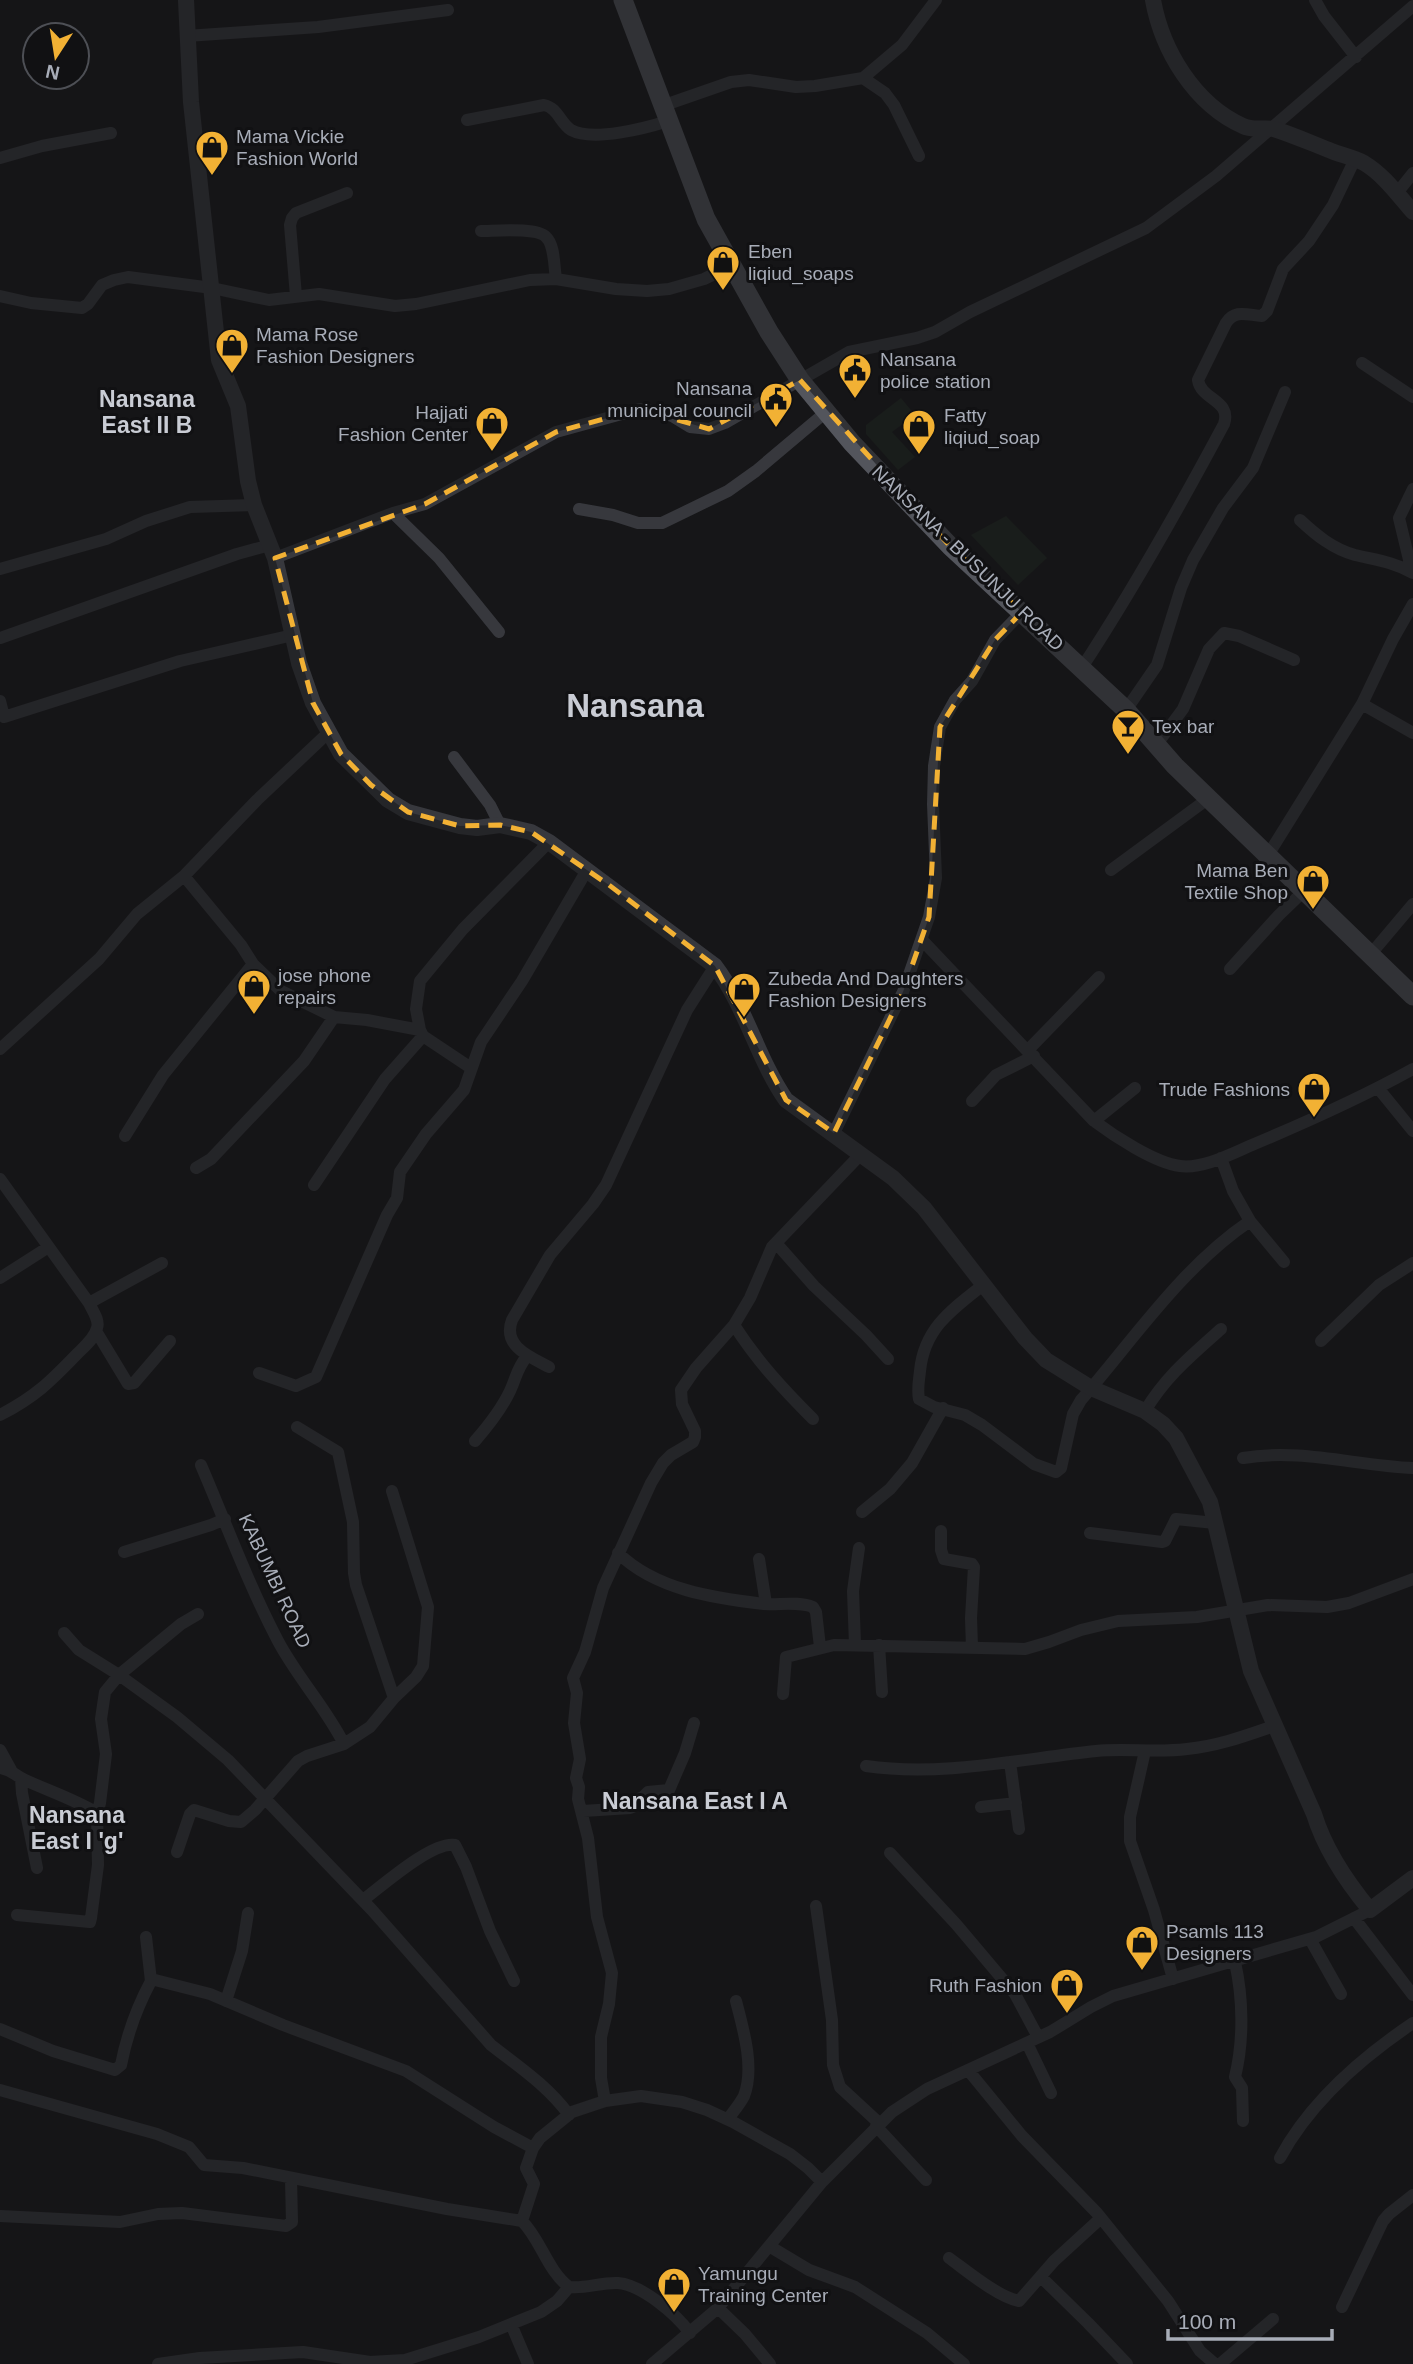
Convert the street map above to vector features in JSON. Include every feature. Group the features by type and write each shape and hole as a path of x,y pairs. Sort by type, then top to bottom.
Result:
{"main road":[{"name":"NANSANA - BUSUNJU ROAD","path":"623,0 706,219 769,332 800,380 852,443 950,546 1126,710 1209,798 1413,996"}],"street":[{"path":"186,0 191,102 219,360 238,406 248,481 254,505 273,551 299,663 313,703 341,754 388,800 408,812 460,826 477,828 500,825 531,832 549,842 715,966 733,994 774,1083 786,1100 861,1154 907,1182 983,1286 1024,1338 1046,1360 1091,1388 1145,1411 1176,1438 1202,1485 1215,1523 1251,1671 1314,1814 1321,1838 1345,1878 1370,1910"},
{"path":"467,120 544,105 551,107 569,129 577,132 593,134 636,131 731,82 749,80 796,87 863,78 902,45 936,0"},
{"path":"1153,0 1158,25 1184,73 1199,93 1221,112 1242,126 1251,129 1271,128 1355,159 1374,171 1413,212"},
{"path":"1315,0 1356,57"},
{"path":"0,638 425,504 556,432 640,410 657,411 690,427 709,429 725,423 849,352 935,332 970,312 1146,228 1216,176 1413,6"},
{"path":"186,36 318,27 448,10"},
{"path":"863,78 884,93 894,105 919,156"},
{"path":"0,158 42,146 111,133"},
{"path":"1081,669 1104,635 1227,417 1225,408 1200,387 1198,380 1226,323 1238,313 1262,316 1267,311 1283,269 1309,241 1333,205 1355,159"},
{"path":"1397,193 1413,173"},
{"path":"296,296 290,225 292,218 296,213 347,193"},
{"path":"481,231 534,232 547,237 551,245 556,279"},
{"path":"0,296 31,303 82,308 102,285 114,279 128,277 212,288 269,300 318,294 380,305 405,305 530,280 556,279 646,291 669,289 704,279 731,266"},
{"path":"1362,363 1413,397"},
{"path":"1126,710 1157,665 1181,588 1193,560 1223,508 1253,468 1285,392"},
{"path":"579,509 638,523 662,523 728,491 756,471 826,411"},
{"path":"1413,489 1399,518 1413,573"},
{"path":"0,569 106,539 146,521 190,508 254,505"},
{"path":"393,513 439,558 499,632"},
{"path":"1300,520 1317,536 1331,544 1353,554 1399,565 1413,573"},
{"path":"1268,855 1362,704 1413,604"},
{"path":"834,1133 903,992 929,917 936,878 933,791 940,727 955,700 972,681 995,640 1022,612"},
{"path":"1157,744 1183,709 1209,649 1224,633 1239,636 1294,660"},
{"path":"0,701 4,716 180,661 293,635"},
{"path":"1362,704 1413,733"},
{"path":"0,1049 99,959 137,914 184,876 257,800 329,732"},
{"path":"454,757 490,805 500,825"},
{"path":"1111,870 1209,798"},
{"path":"422,1033 416,1009 420,981 463,929 549,842"},
{"path":"258,1373 296,1386 317,1377 387,1215 397,1198 400,1172 426,1134 464,1090 481,1042 522,981 587,870"},
{"path":"184,876 241,945 253,964 281,991 334,1017 367,1020 422,1033 471,1068"},
{"path":"1230,969 1305,890"},
{"path":"1370,955 1413,904"},
{"path":"922,940 1094,1121 1116,1138 1168,1163 1182,1166 1220,1158 1290,1129 1413,1069"},
{"path":"125,1136 163,1075 253,964"},
{"path":"549,1367 527,1356 510,1338 508,1330 512,1320 550,1255 606,1185 687,1010 715,966"},
{"path":"972,1101 996,1075 1031,1053 1099,977"},
{"path":"196,1168 211,1159 284,1084 304,1061 334,1017"},
{"path":"314,1185 386,1079 422,1033"},
{"path":"1094,1121 1135,1088"},
{"path":"1378,1088 1413,1131"},
{"path":"605,2101 601,2078 601,2038 609,2004 612,1973 597,1917 594,1879 576,1778 580,1759 574,1723 577,1693 573,1678 584,1652 603,1588 658,1470 671,1455 693,1442 695,1437 695,1431 682,1404 681,1390 696,1368 734,1325 776,1243 861,1154"},
{"path":"1220,1158 1233,1191 1250,1221 1284,1262"},
{"path":"0,1179 89,1303 98,1324 85,1346 43,1389 0,1415"},
{"path":"983,1286 951,1310 934,1330 921,1352 919,1399 925,1404 965,1416 982,1425 1034,1464 1056,1472 1061,1468 1073,1414 1081,1400 1180,1284 1232,1233 1250,1221"},
{"path":"776,1243 814,1286 888,1359"},
{"path":"0,1278 47,1248"},
{"path":"89,1303 162,1264"},
{"path":"1321,1341 1378,1285 1413,1264"},
{"path":"734,1325 751,1352 775,1381 813,1419"},
{"path":"1145,1411 1157,1390 1175,1370 1222,1329"},
{"path":"96,1331 128,1384 134,1382 170,1341"},
{"path":"475,1441 503,1405 512,1388 517,1368 527,1356"},
{"path":"862,1513 890,1489 912,1463 943,1408"},
{"path":"297,1427 338,1452 353,1522 356,1585 394,1698"},
{"path":"1243,1458 1265,1454 1317,1457 1379,1467 1413,1468"},
{"name":"KABUMBI ROAD","path":"201,1465 253,1589 279,1643 304,1685 337,1729 344,1744"},
{"path":"177,1852 190,1814 194,1810 240,1822 298,1761 344,1744 370,1727 423,1666 428,1607 392,1491"},
{"path":"124,1552 225,1519"},
{"path":"1090,1533 1161,1542 1165,1541 1176,1519 1215,1523"},
{"path":"941,1531 944,1559 972,1564 974,1567 972,1647"},
{"path":"855,1644 853,1591 859,1548"},
{"path":"618,1553 640,1571 683,1590 766,1604 813,1607 820,1647"},
{"path":"759,1559 766,1604"},
{"path":"783,1694 786,1657 820,1647 855,1644 1025,1649 1109,1623 1197,1617 1268,1605 1327,1607 1349,1603 1413,1579"},
{"path":"17,1915 90,1922 98,1865 97,1813 106,1754 102,1719 105,1692 119,1675 181,1624 198,1614"},
{"path":"64,1633 79,1650 177,1717 228,1760 363,1900 491,2045 536,2078 559,2100 569,2115"},
{"path":"879,1645 882,1692"},
{"path":"583,1811 629,1808 635,1806 638,1799 648,1792 669,1790 694,1723"},
{"path":"866,1766 915,1769 1010,1762 1110,1750 1145,1751 1212,1746 1274,1726"},
{"path":"0,1750 22,1793 37,1868"},
{"path":"1145,1751 1129,1834 1131,1848 1154,1910 1173,1979"},
{"path":"1010,1762 1019,1829"},
{"path":"11,1772 97,1813"},
{"path":"981,1807 1016,1803"},
{"path":"363,1900 408,1865 444,1845 455,1845 514,1981"},
{"path":"890,1853 956,1924 1015,1994 1051,2093"},
{"path":"652,2364 718,2308 822,2182 878,2125 913,2097 1032,2040 1113,1996 1329,1932 1370,1910 1413,1878"},
{"path":"816,1906 832,2020 833,2065 840,2087 926,2180"},
{"path":"226,2001 242,1951 248,1913"},
{"path":"1354,1918 1413,1995"},
{"path":"0,2029 52,2051 115,2070 121,2065 126,2035 151,1981 146,1937"},
{"path":"1310,1939 1341,1994"},
{"path":"1235,1962 1241,1994 1239,2059 1235,2077 1242,2088 1243,2121"},
{"path":"151,1981 210,1994 283,2025 406,2071 494,2127 533,2148"},
{"path":"728,2119 742,2100 747,2081 746,2050 736,2001"},
{"path":"1280,2158 1293,2134 1336,2083 1413,2023"},
{"path":"968,2070 1022,2136 1101,2218 1168,2301 1200,2351 1215,2364"},
{"path":"0,2090 157,2134 189,2147 204,2165 243,2168 522,2221 534,2235 560,2278 569,2287"},
{"path":"522,2221 534,2183 526,2168 533,2148 540,2138 569,2115 585,2107 624,2098 659,2097 707,2110 790,2154 822,2182"},
{"path":"0,2216 120,2222 158,2214 182,2213 286,2226 292,2222 291,2179"},
{"path":"1342,2307 1383,2221 1413,2194"},
{"path":"949,2258 1019,2301 1054,2261 1101,2218"},
{"path":"769,2246 809,2270 844,2282 865,2293 927,2333 964,2364"},
{"path":"1041,2277 1127,2364"},
{"path":"158,2364 246,2359 303,2352 370,2362 396,2362 479,2337 511,2324 549,2307 569,2287 614,2283 629,2285 673,2312 690,2333"},
{"path":"718,2308 745,2334 769,2364"},
{"path":"1220,2364 1273,2319"},
{"path":"511,2324 528,2364"}],"highlighted area":[{"path":"800,380 950,546 1022,612 995,640 940,727 929,917 903,992 834,1133 786,1100 715,966 609,885 531,832 500,825 460,826 408,812 371,785 341,754 313,703 275,558 425,504 556,432 640,409 709,429"}],"shaded area":[{"path":"901,398 915,415 892,432 915,457 898,470 866,434 866,425"},
{"path":"1006,516 1047,558 1018,585 971,535"}],"place":[{"name":"Mama Vickie Fashion World","path":"212,177"},
{"name":"Eben liqiud_soaps","path":"723,292"},
{"name":"Mama Rose Fashion Designers","path":"232,375"},
{"name":"Nansana police station","path":"855,400"},
{"name":"Nansana municipal council","path":"776,429"},
{"name":"Hajjati Fashion Center","path":"492,453"},
{"name":"Fatty liqiud_soap","path":"919,456"},
{"name":"Tex bar","path":"1128,756"},
{"name":"Mama Ben Textile Shop","path":"1313,911"},
{"name":"jose phone repairs","path":"254,1016"},
{"name":"Zubeda And Daughters Fashion Designers","path":"744,1019"},
{"name":"Trude Fashions","path":"1314,1119"},
{"name":"Psamls 113 Designers","path":"1142,1972"},
{"name":"Ruth Fashion","path":"1067,2015"},
{"name":"Yamungu Training Center","path":"674,2314"}],"district":[{"name":"Nansana East II B","path":"147,412"},
{"name":"Nansana","path":"635,705"},
{"name":"Nansana East I A","path":"695,1801"},
{"name":"Nansana East I 'g'","path":"77,1828"}]}
